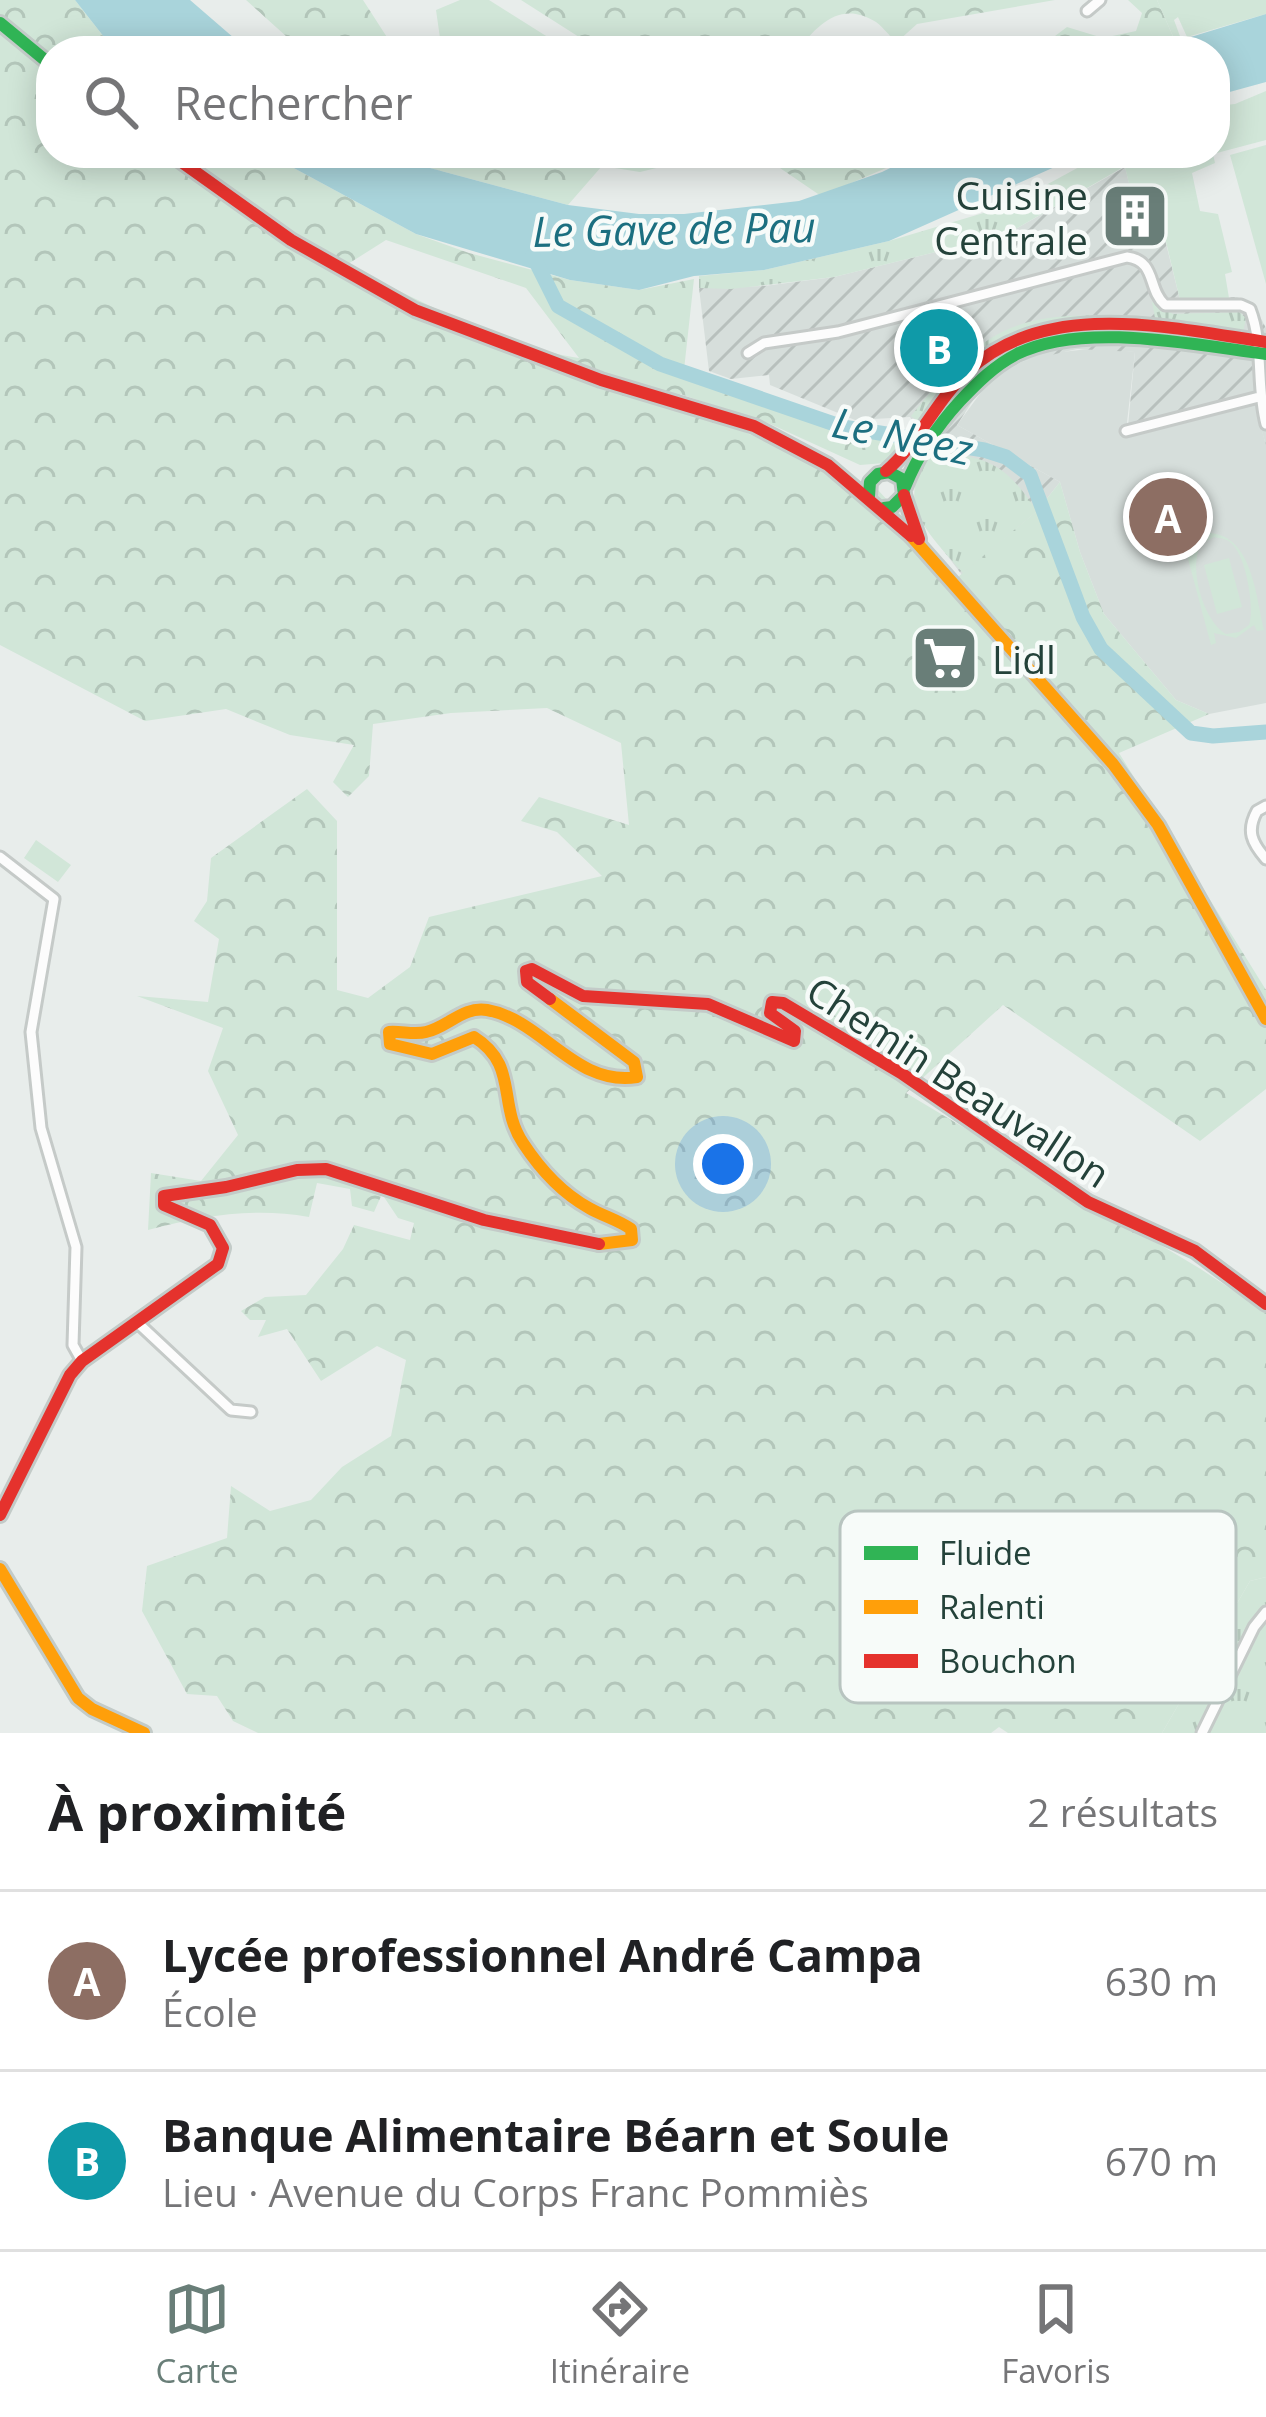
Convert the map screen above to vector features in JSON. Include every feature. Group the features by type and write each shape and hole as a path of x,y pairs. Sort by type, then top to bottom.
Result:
{"street":[{"path":"1087,10 1100,0"},
{"path":"0,23 36,53"},
{"path":"191,168 291,240 415,310 601,380 734,418 828,465 884,508 1113,764 1158,825 1266,1019"},
{"path":"748,353 764,343 838,332 1136,258 1150,269 1157,298 1165,305 1241,304 1250,309 1261,347 1259,397 1266,424"},
{"path":"884,508 892,507 905,491 914,451 978,362 1009,341 1045,328 1094,324 1261,347"},
{"path":"1126,431 1259,397"},
{"path":"868,496 869,481 914,451"},
{"path":"828,465 895,472 920,544"},
{"path":"1266,806 1257,811 1250,828 1251,839 1266,859"},
{"path":"0,857 54,899 31,1032 41,1128 76,1247 73,1345 82,1360 0,1515"},
{"name":"Chemin Beauvallon","path":"82,1360 140,1324 218,1264 220,1240 210,1225 164,1205 164,1196 172,1191 213,1190 306,1167 326,1169 571,1243 618,1246 632,1240 632,1228 572,1197 532,1156 514,1130 497,1052 474,1037 432,1054 390,1044 389,1032 421,1033 458,1014 491,1010 533,1030 589,1069 623,1080 637,1077 634,1062 527,982 526,971 532,969 583,996 707,1004 794,1041 795,1031 770,1013 772,1002 783,1003 901,1073 1088,1202 1195,1251 1266,1304"},
{"path":"140,1324 231,1410 251,1412"},
{"path":"0,1569 78,1698 144,1733"},
{"path":"1236,1664 1266,1612"},
{"path":"1202,1733 1217,1703"}],"shaded area":[{"path":"1123,168 1131,191 1152,187 1180,300 1237,297 1254,305 1266,328 1266,445 1253,402 1127,437 1135,352 1077,349 1021,362 993,376 957,425 1060,482 1037,511 962,575 914,512 916,474 932,452 910,417 855,420 770,385 769,375 731,379 709,371 699,288 834,277 1005,235"},
{"path":"1097,348 1135,352 1126,431 1254,402 1266,445 1266,703 1209,714 1176,700 1104,614 1060,482 957,425 993,376 1053,353"}],"green space":[{"path":"0,0 75,0 103,36 36,36 36,168 294,168 416,234 469,253 570,280 639,290 694,279 683,379 837,430 905,442 885,463 860,465 768,423 680,394 678,403 878,490 958,577 1037,511 1060,482 1104,614 1176,700 1209,714 1119,753 1266,990 1266,1089 1200,1141 1003,1005 906,1093 1266,1312 1266,1577 1250,1581 1236,1605 1236,1511 840,1511 840,1703 1179,1703 1162,1733 1008,1733 999,1727 991,1733 258,1733 233,1721 217,1696 187,1694 142,1611 147,1566 227,1538 231,1486 270,1511 311,1500 342,1467 391,1436 406,1360 377,1346 321,1381 287,1329 258,1337 266,1320 250,1320 241,1311 265,1297 306,1295 343,1249 354,1225 410,1240 414,1223 398,1218 382,1194 374,1212 352,1206 350,1189 317,1183 309,1217 228,1214 148,1230 151,1173 201,1181 238,1135 208,1071 223,1028 137,996 208,1002 219,939 194,921 207,901 211,858 307,789 337,821 337,990 368,998 410,967 429,917 602,876 557,832 521,821 539,797 629,825 621,743 547,708 451,713 373,724 369,776 348,797 333,782 354,745 290,735 226,709 145,721 0,645","holes":["386,240 526,288 579,358 493,333 348,264"]},
{"path":"246,0 363,0 386,36 286,36"},
{"path":"460,0 489,0 546,36 440,36 436,10"},
{"path":"521,0 1055,0 917,24 904,36 891,36 876,22 852,13 831,18 810,36 577,36"},
{"path":"1128,0 1157,0 1173,36 1112,36 1136,31 1142,13"},
{"path":"1157,0 1266,0 1266,14 1190,36 1178,17 1174,20 1180,36 1173,36"},
{"path":"1067,27 1096,36 1055,36"},
{"path":"1266,91 1266,140 1230,150 1230,104"},
{"path":"1266,145 1266,284 1230,155"},
{"path":"430,168 600,168 568,205"},
{"path":"780,168 886,168 821,196"},
{"path":"1077,168 1122,168 1005,235 834,277 699,288 699,276 764,270 889,241 1007,206"},
{"path":"1125,168 1204,168 1192,173 1200,211 1218,214 1232,272 1225,274 1229,298 1180,300 1153,188 1131,192"},
{"path":"1152,302 1173,314 1239,312 1246,318 1243,332 1098,318 1028,328 996,342 966,364 920,423 911,416 967,356 1017,326 1075,316 1155,318"},
{"path":"933,452 994,466 1037,511 963,573 928,531 915,502 915,486"},
{"path":"1185,528 1191,548 1210,533 1224,537 1235,545 1250,570 1264,630 1257,631 1254,625 1236,638 1214,633 1216,643 1211,645 1180,529","holes":["1214,537 1233,545 1245,572 1251,617 1239,632 1226,634 1218,627 1200,592 1198,553 1202,543"]},
{"path":"1229,558 1242,607 1217,614 1204,565"},
{"path":"36,840 71,865 58,882 24,858"},
{"path":"1266,1577 1266,1733 1162,1733 1179,1703 1236,1703 1236,1605 1250,1581"}],"water":[{"path":"75,0 190,0 232,36 103,36"},
{"path":"1266,14 1266,82 1230,92 1230,36 1194,36"},
{"name":"Le Gave de Pau","path":"294,168 430,168 568,205 684,214 799,201 890,168 1052,168 889,241 764,270 694,276 639,290 570,280 416,234"}],"waterway":[{"name":"Le Neez","path":"533,256 558,306 660,364 843,427 1006,457 1030,475 1083,617 1101,649 1191,733 1266,732"}],"traffic: fast":[{"path":"0,23 36,53"},
{"path":"905,487 922,452 952,411 1001,363 1044,344 1140,338 1266,354"},
{"path":"869,496 870,482 878,474 889,472 902,479 904,495 884,508"}],"traffic: slow":[{"path":"911,536 1113,764 1158,825 1266,1019"},
{"path":"550,999 634,1062 637,1077 595,1072 525,1026 487,1010 470,1011 426,1032 389,1032 390,1044 432,1054 474,1037 488,1048 502,1073 515,1128 537,1162 579,1202 631,1229 632,1240 599,1244"},
{"path":"0,1569 78,1698 144,1733"}],"traffic: jam":[{"path":"190,168 291,240 415,310 601,380 754,426 828,465 911,536"},
{"path":"886,471 969,370 1035,333 1112,324 1266,342"},
{"path":"904,495 919,539"},
{"path":"550,999 527,982 526,971 532,969 583,996 708,1004 794,1041 795,1031 770,1013 772,1002 783,1003 901,1073 1088,1202 1195,1251 1266,1304"},
{"path":"0,1515 70,1375 82,1361 218,1264 223,1248 210,1225 164,1205 164,1196 297,1170 326,1169 484,1220 599,1244"}],"place":[{"name":"Cuisine Centrale","path":"1135,216"},
{"name":"Banque Alimentaire Béarn et Soule","path":"939,348"},
{"name":"Lycée professionnel André Campa","path":"1168,517"},
{"name":"Lidl","path":"945,658"}]}
